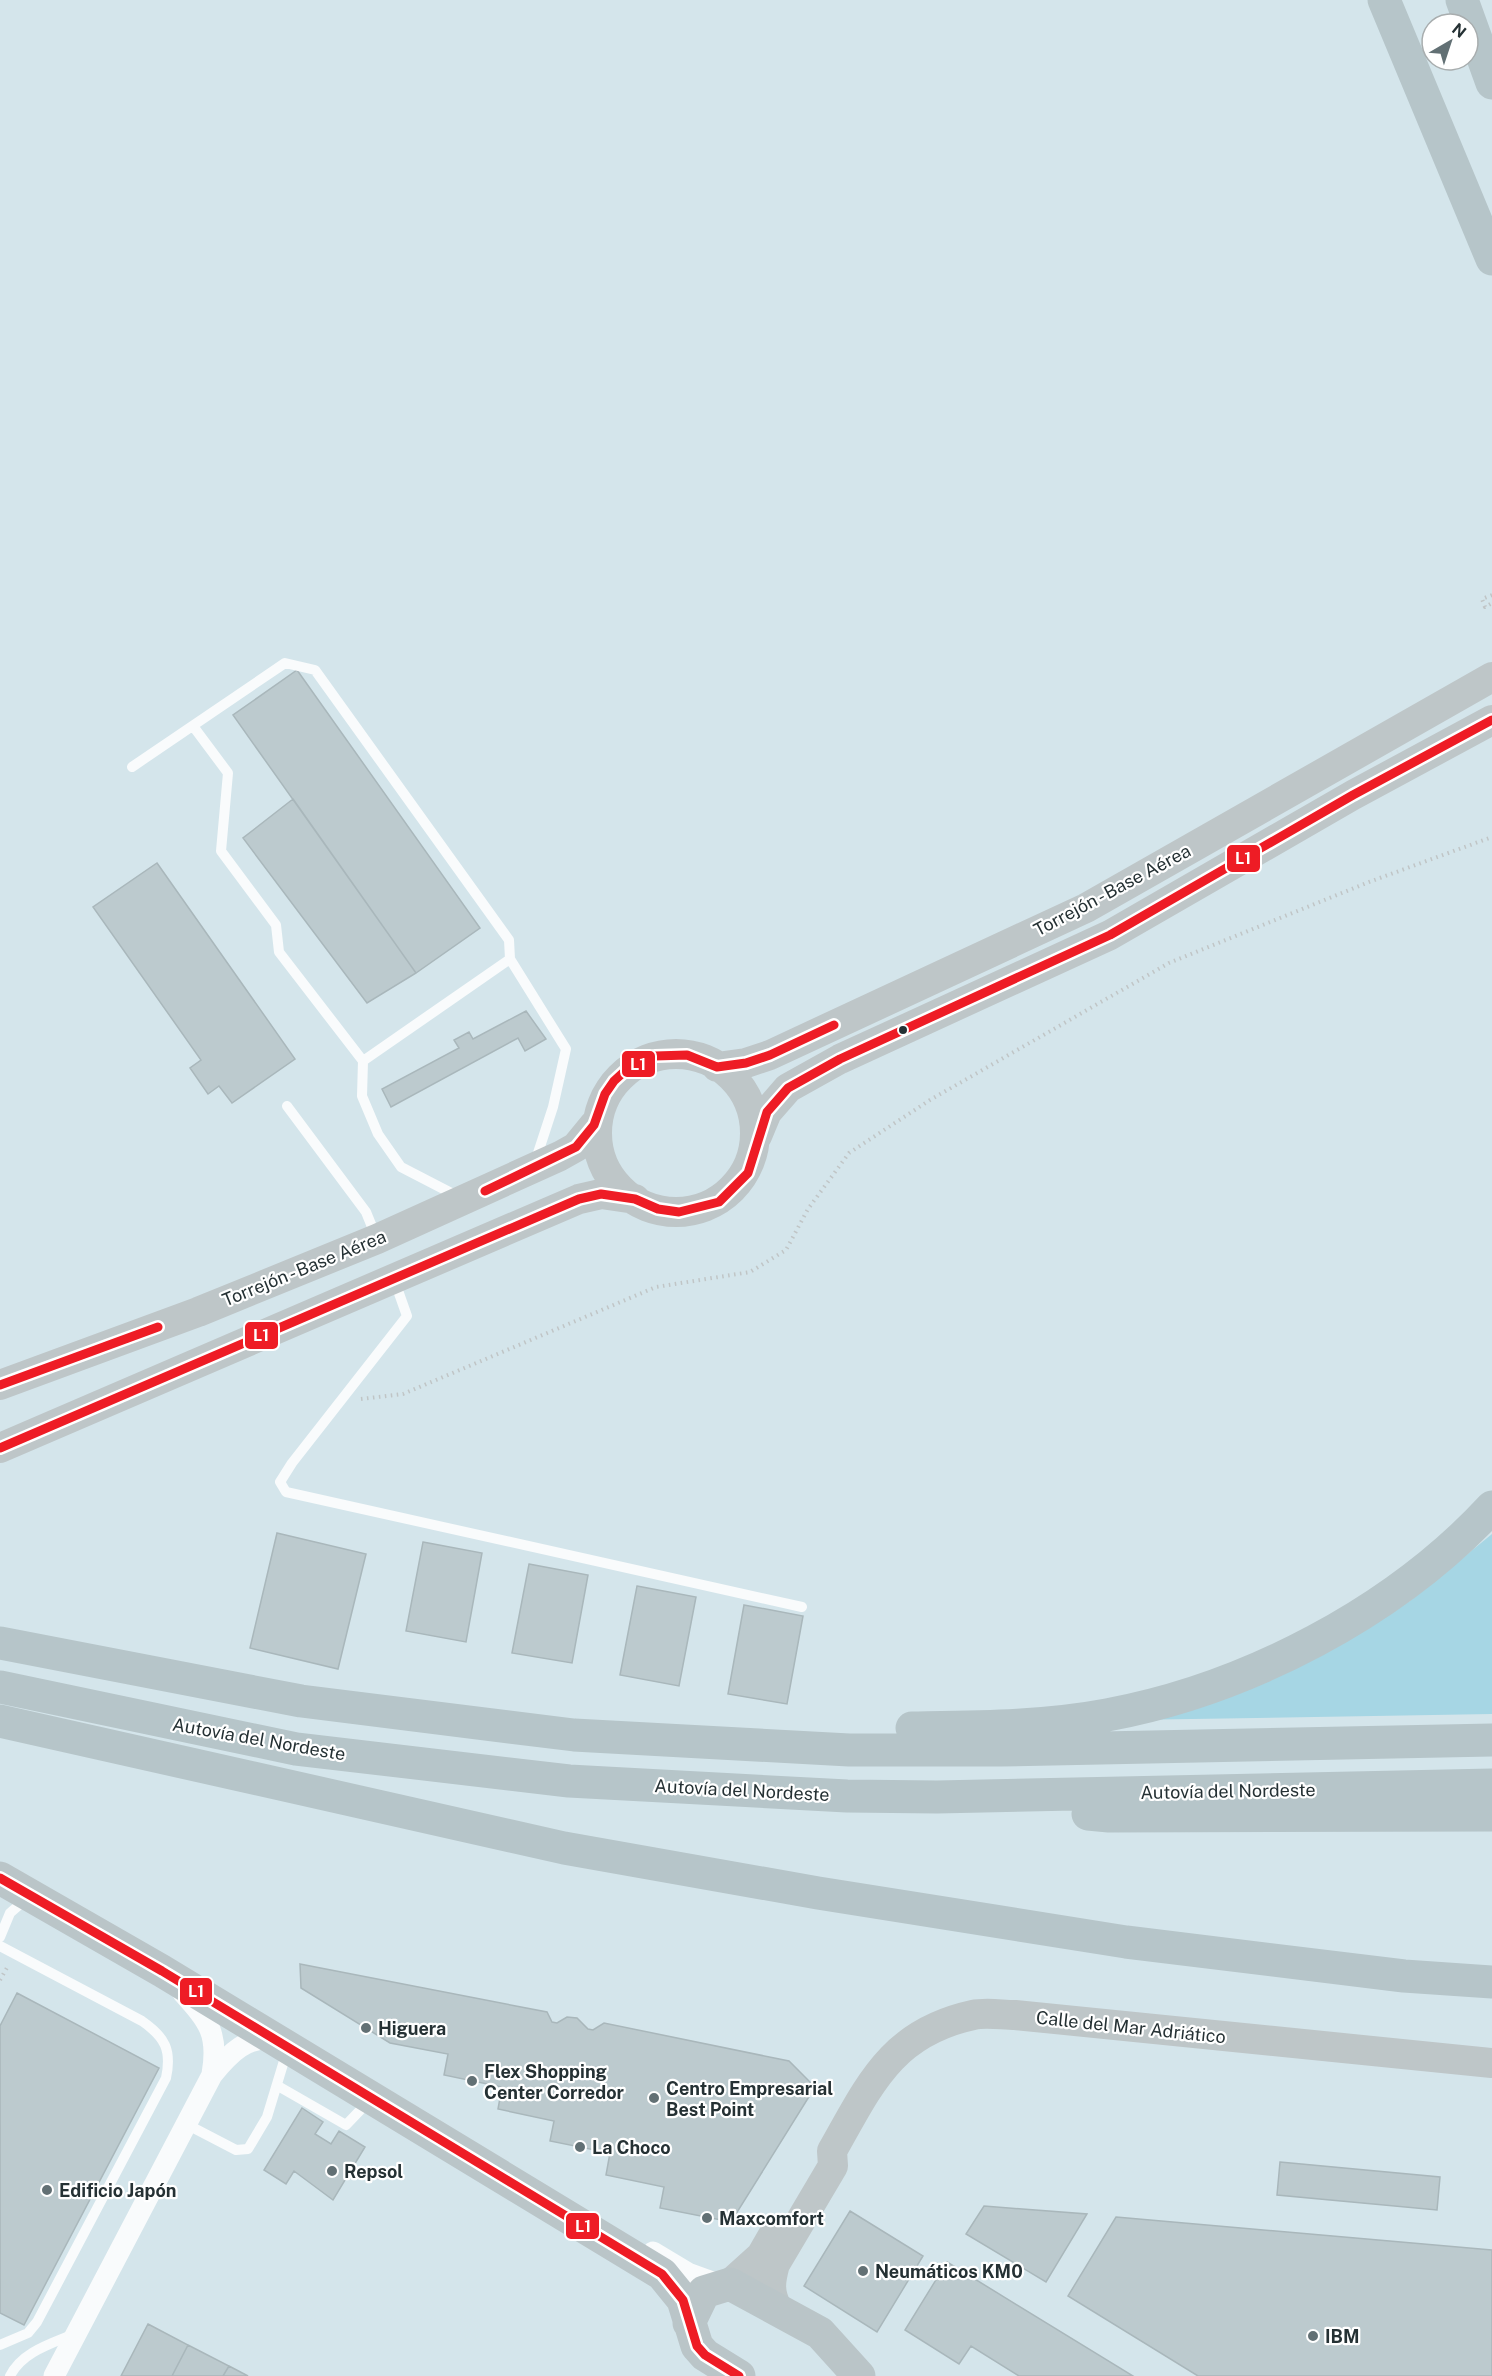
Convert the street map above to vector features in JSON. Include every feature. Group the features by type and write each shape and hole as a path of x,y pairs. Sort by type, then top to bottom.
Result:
{"highway":[{"path":"1384,0 1486,247 1492,272"},
{"path":"1462,0 1492,83"},
{"path":"574,1735 1002,1726 1106,1715 1181,1698 1295,1653 1418,1576 1463,1539 1492,1508"},
{"path":"0,1643 302,1701 574,1735 849,1750 1001,1750 1492,1740"},
{"name":"Autovía del Nordeste","path":"0,1687 320,1752 569,1781 847,1796 937,1797 1492,1785"},
{"path":"0,1721 564,1848 818,1893 1126,1942 1404,1976 1492,1982"},
{"path":"937,1797 1109,1816 1492,1815"}],"main road":[{"name":"Torrejón - Base Aérea","path":"717,1067 747,1063 770,1055 1086,908 1492,677"},
{"name":"Torrejón - Base Aérea","path":"757,1136 767,1112 788,1088 819,1070 1110,935 1353,795 1492,720"},
{"path":"0,1448 579,1199 601,1194 634,1199 658,1209 679,1212 719,1202 748,1173 757,1136 747,1095 717,1067 687,1055 670,1054 645,1061 626,1070 605,1094 594,1125 594,1141 601,1161 613,1180 634,1199"},
{"name":"Torrejón - Base Aérea","path":"0,1384 198,1312 377,1239 532,1171 576,1147 594,1125"},
{"path":"0,1878 162,1971 662,2274 683,2300 696,2346 705,2355 739,2376"},
{"name":"Calle del Mar Adriático","path":"726,2285 761,2256 819,2158 832,2151 877,2073 909,2041 975,2014 1015,2015 1492,2063"},
{"name":"Calle del Mar Adriático","path":"777,2308 771,2294 770,2283 775,2265 833,2166 832,2151"},
{"path":"689,2323 692,2312 704,2292 726,2285 777,2308 820,2333 832,2344 847,2370"}],"street":[{"path":"162,1971 199,2011 212,2032 216,2050 212,2074"},
{"path":"54,2376 212,2074 241,2044 299,2043 320,2051 669,2262 726,2285"}],"lane":[{"path":"132,768 285,663 315,670 509,940 510,958 566,1049 553,1107 532,1171"},
{"path":"193,726 228,773 221,851 276,925 279,952 363,1061 362,1096 378,1134 401,1167 465,1200"},
{"path":"363,1061 510,958"},
{"path":"287,1106 366,1212 377,1239"},
{"path":"394,1278 408,1316 292,1463 280,1482 286,1492 802,1607"},
{"path":"0,1937 10,1913 19,1903 32,1896"},
{"path":"0,1946 142,2021 161,2037 170,2060 166,2078 37,2322 28,2333 0,2345"},
{"path":"186,2124 236,2150 248,2149 267,2117 278,2086 281,2043"},
{"path":"278,2086 346,2125 373,2098"},
{"path":"10,2376 15,2365 27,2355 77,2332"}],"path":[{"path":"1492,595 1482,599 1485,607 1492,603"},
{"path":"340,1402 403,1394 656,1287 750,1272 786,1250 808,1209 849,1153 930,1100 1169,963 1369,882 1492,837"}],"shaded area":[{"path":"1492,1534 1492,1714 1128,1720 1315,1655 1410,1601"}],"building":[{"path":"297,670 480,928 416,973 233,715"},
{"path":"293,799 416,973 367,1003 243,838"},
{"path":"157,863 295,1059 232,1103 219,1086 208,1094 190,1068 201,1060 93,907"},
{"path":"526,1011 546,1039 525,1051 518,1038 391,1107 382,1089 459,1048 454,1040 469,1032 473,1039"},
{"path":"277,1533 366,1554 338,1669 250,1648"},
{"path":"423,1542 482,1553 466,1642 406,1631"},
{"path":"529,1564 588,1575 572,1663 512,1653"},
{"path":"637,1586 696,1597 679,1686 620,1675"},
{"path":"744,1605 803,1616 787,1704 728,1694"},
{"name":"Centro Empresarial Best Point","path":"300,1964 547,2012 552,2022 557,2023 567,2017 577,2018 588,2029 593,2030 604,2023 789,2061 815,2087 731,2222 660,2208 664,2187 606,2175 610,2153 550,2141 554,2121 498,2109 502,2087 444,2075 448,2054 390,2043 301,1988"},
{"name":"Edificio Japón","path":"17,1993 159,2068 24,2325 0,2313 0,2026"},
{"path":"302,2108 323,2122 315,2134 331,2144 339,2131 365,2147 333,2200 294,2171 286,2184 264,2170"},
{"path":"1280,2162 1440,2177 1437,2210 1277,2195"},
{"path":"984,2206 1087,2214 1046,2282 966,2234"},
{"name":"Neumáticos KM0","path":"850,2211 923,2256 877,2332 804,2286"},
{"name":"IBM","path":"1116,2217 1492,2250 1492,2376 1198,2376 1068,2296"},
{"path":"947,2262 1133,2376 1019,2376 971,2346 959,2364 905,2330"},
{"path":"148,2324 188,2345 172,2376 121,2376"},
{"path":"188,2345 229,2366 223,2376 172,2376"},
{"path":"229,2366 248,2376 223,2376"}],"transit line":[{"name":"L1","path":"0,1448 579,1199 601,1194 635,1199 658,1209 679,1212 719,1202 748,1173 767,1112 788,1088 840,1059 1110,935 1353,795 1492,720"},
{"name":"L1","path":"485,1191 576,1147 594,1125 605,1094 614,1081 626,1070 655,1056 687,1055 717,1067 746,1063 770,1055 834,1025"},
{"name":"L1","path":"0,1385 158,1327"},
{"name":"L1","path":"0,1878 162,1971 662,2274 683,2300 697,2346 705,2355 739,2376"}],"place":[{"name":"Higuera","path":"366,2028"},
{"name":"Flex Shopping Center Corredor","path":"472,2081"},
{"name":"Centro Empresarial Best Point","path":"654,2098"},
{"name":"La Choco","path":"580,2147"},
{"name":"Repsol","path":"332,2171"},
{"name":"Edificio Japón","path":"47,2190"},
{"name":"Maxcomfort","path":"707,2218"},
{"name":"Neumáticos KM0","path":"863,2271"},
{"name":"IBM","path":"1313,2336"}]}
